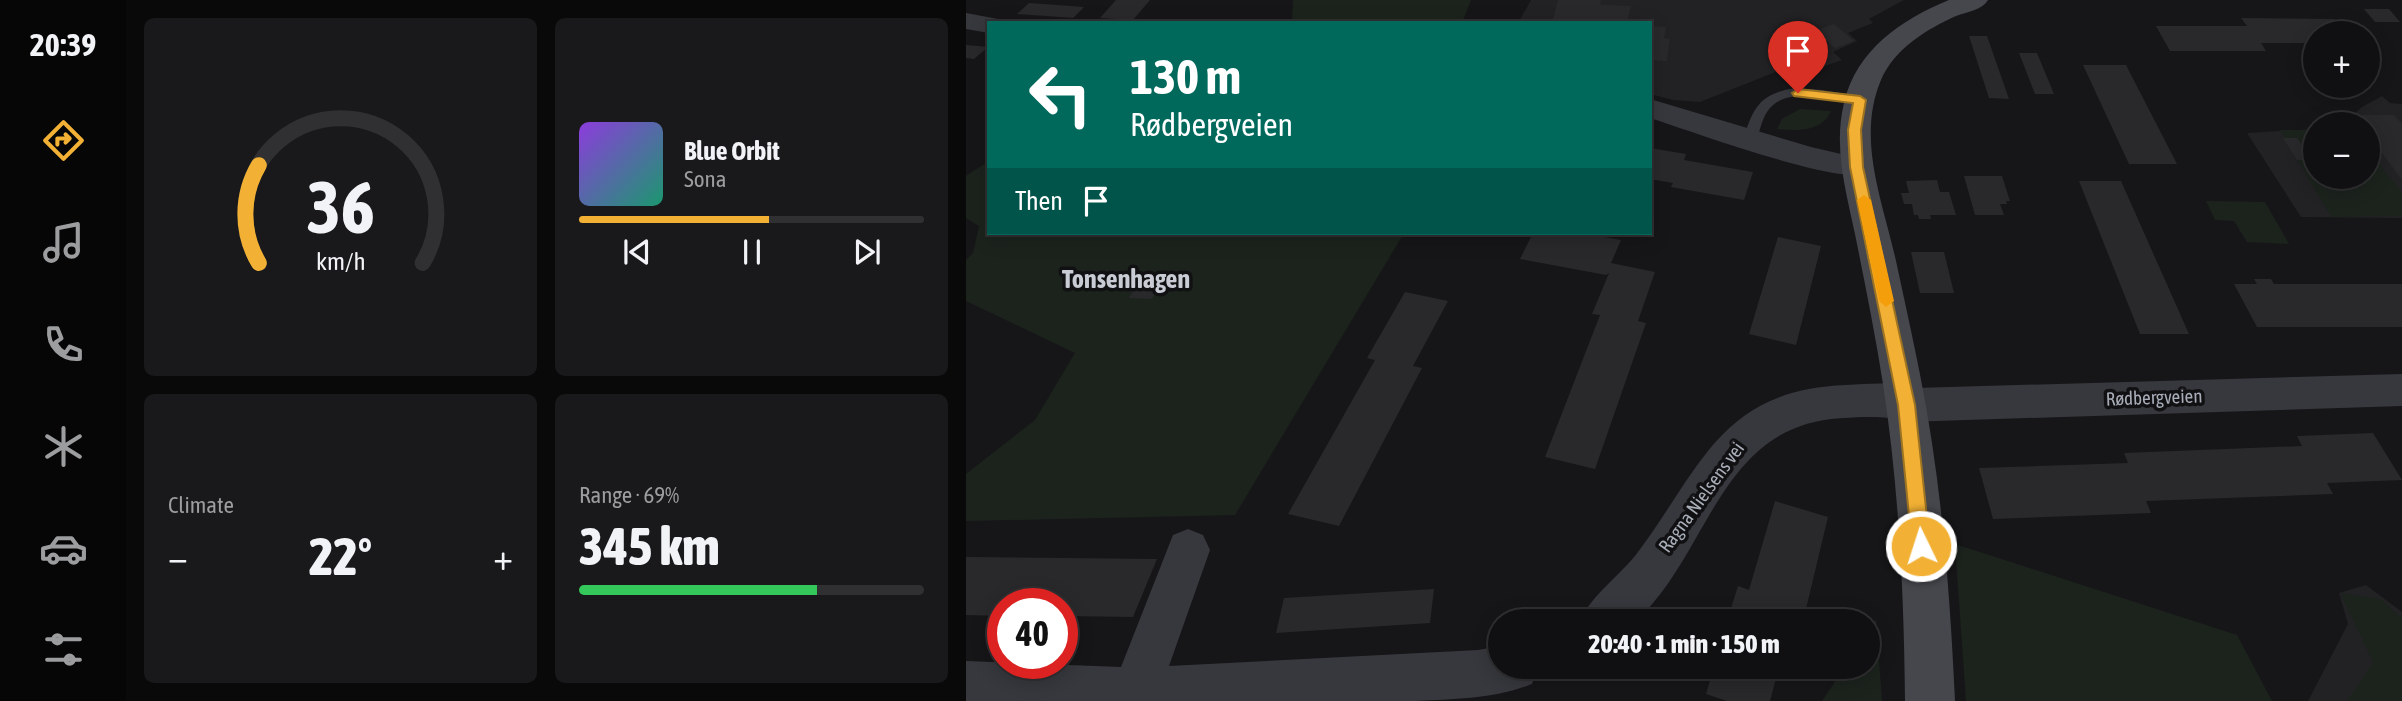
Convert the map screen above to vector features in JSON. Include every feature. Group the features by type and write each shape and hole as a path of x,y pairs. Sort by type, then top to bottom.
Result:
{"street":[{"path":"1930,701 1917,498 1906,403 1875,246 1856,167 1855,130 1866,79 1891,46 1931,17 1975,0"},
{"path":"966,22 987,26"},
{"path":"1652,109 1750,139 1856,167"},
{"name":"Rødbergveien","path":"1906,403 2402,390"},
{"name":"Ragna Nielsens vei","path":"1616,609 1638,588 1727,457 1748,433 1797,408 1823,404 1906,403"},
{"path":"1136,692 1188,550"},
{"path":"966,685 1136,692 1488,672"}],"lane":[{"path":"1750,139 1758,115 1772,98 1798,93 1860,100"}],"shaded area":[{"path":"1293,0 1471,0 1463,21 1292,20"},
{"path":"1531,0 1904,0 1869,19 1873,23 1848,33 1857,41 1833,52 1842,60 1814,70 1803,61 1700,102 1673,100 1652,95 1652,21 1519,21"},
{"path":"2380,97 2390,103 2402,104 2402,218 2301,217 2247,133 2303,130 2303,189 2380,189 2380,112 2357,112"},
{"path":"1800,109 1831,111 1822,123 1808,129 1777,129 1782,119"},
{"path":"2280,130 2303,130 2303,169"},
{"path":"987,162 987,235 1403,235 1235,515 966,521 966,474 1035,420 1075,353 966,301 966,260 973,253 979,226 966,218 966,176"},
{"path":"2380,165 2402,192 2402,216 2331,217 2315,189 2380,189"},
{"path":"2206,201 2265,202 2289,244 2247,242 2234,221 2215,220"},
{"path":"1955,544 2237,635 2272,701 1966,701"},
{"path":"2366,585 2402,612 2402,701 2308,701 2348,624 2339,593"},
{"path":"2340,593 2380,599 2402,618 2402,701 2347,701 2373,662"},
{"path":"1880,674 1882,701 1822,701 1837,679 1880,679"}],"building":[{"path":"1116,0 1150,0 1133,20 1100,18"},
{"path":"1558,0 1601,0 1600,5 1631,6 1627,21 1553,21"},
{"path":"1029,3 1084,7 1073,18 1017,14"},
{"path":"2364,9 2389,9 2400,22 2380,22 2374,21"},
{"path":"2241,18 2336,21 2303,21 2303,43 2261,43 2266,51 2170,51 2156,26 2247,26"},
{"path":"1834,24 1854,41 1835,48 1815,31"},
{"path":"1652,26 1666,27 1664,38 1670,39 1667,61 1652,60"},
{"path":"1969,36 1987,36 2009,99 1989,98"},
{"path":"966,45 987,47 974,59 966,58"},
{"path":"2019,53 2037,53 2054,94 2035,94"},
{"path":"2083,65 2126,65 2177,164 2129,164"},
{"path":"2380,115 2394,115 2402,124 2402,180 2380,150"},
{"path":"2283,138 2297,138 2303,147 2303,160 2297,160"},
{"path":"1652,148 1686,154 1684,160 1753,172 1744,200 1671,187 1673,183 1652,179"},
{"path":"1964,176 2002,176 2010,201 2000,204 2004,215 1975,215"},
{"path":"1937,180 1940,192 1949,192 1956,215 1930,215 1931,219 1919,219 1918,215 1914,215 1912,204 1904,204 1901,193 1909,193 1906,181"},
{"path":"2079,181 2121,181 2189,334 2140,334"},
{"path":"1532,235 1595,235 1621,240 1611,263 1655,272 1638,321 1646,323 1595,469 1545,457 1600,315 1592,314 1609,273 1606,275 1520,259"},
{"path":"1778,237 1821,246 1796,345 1749,334"},
{"path":"1911,252 1944,252 1954,293 1920,293"},
{"path":"2254,279 2271,279 2274,284 2402,284 2402,327 2257,327 2234,284 2257,284"},
{"path":"1139,280 1162,281 1152,299 1129,298"},
{"path":"1405,292 1448,301 1413,366 1422,368 1339,526 1288,514 1375,360 1367,358"},
{"path":"2373,433 2402,480 2327,483 2333,494 2146,501 2151,513 1993,519 1979,468 2128,463 2124,453 2302,446 2297,436"},
{"path":"1775,501 1828,517 1806,609 1731,609 1738,586 1749,590"},
{"path":"966,557 1157,559 1133,617 1078,616 1078,588 987,588 987,616 966,615"},
{"path":"1434,589 1430,623 1276,633 1284,598"},
{"path":"1710,679 1776,679 1770,701 1727,701 1706,694"}],"slow traffic":[{"path":"1864,200 1886,301"}],"district":[{"name":"Tonsenhagen","path":"1126,279"}],"route":[{"path":"1798,93 1860,100 1855,130 1856,167 1906,405 1921,546"}]}
